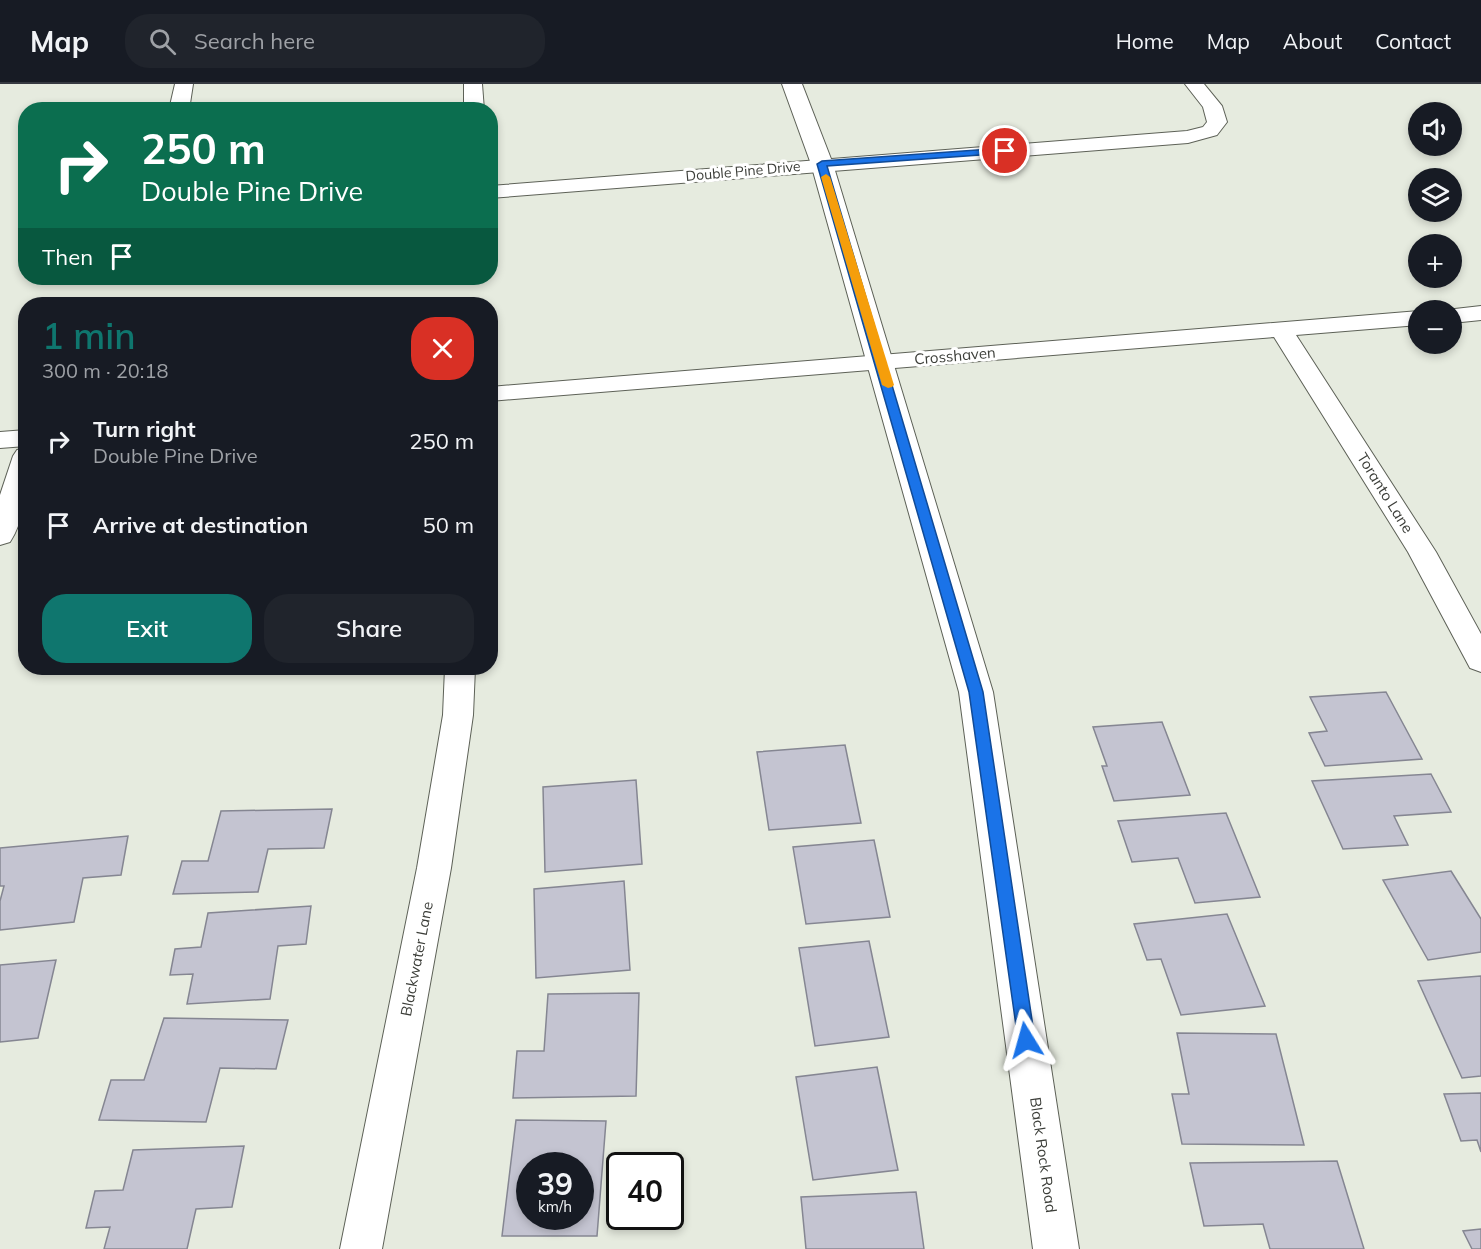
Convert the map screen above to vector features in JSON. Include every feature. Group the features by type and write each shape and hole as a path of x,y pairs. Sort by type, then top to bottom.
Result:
{"street":[{"path":"181,102 184,84"},
{"path":"473,84 474,102"},
{"name":"Black Rock Road","path":"792,84 822,164 976,692 1056,1249"},
{"name":"Double Pine Drive","path":"498,191 822,164 1188,137 1210,131 1217,122 1217,116 1194,84"},
{"path":"1462,315 1481,313"},
{"name":"Crosshaven","path":"498,393 1408,319"},
{"name":"Toranto Lane","path":"1281,330 1422,552 1481,661"},
{"path":"0,440 18,439"},
{"path":"0,536 18,481"},
{"name":"Blackwater Lane","path":"361,1249 434,868 458,715 460,675"}],"building":[{"path":"1386,692 1422,759 1325,766 1309,733 1327,731 1310,697"},
{"path":"1162,722 1190,795 1114,801 1102,766 1107,766 1093,727"},
{"path":"845,745 861,823 769,830 757,752"},
{"path":"1431,774 1451,812 1394,816 1408,845 1343,849 1312,781"},
{"path":"636,780 642,864 545,872 543,787"},
{"path":"332,809 324,848 268,849 258,892 173,894 182,861 208,861 221,811"},
{"path":"1226,813 1260,897 1195,903 1178,858 1132,862 1118,821"},
{"path":"128,836 121,875 83,878 74,922 0,930 0,901 4,886 0,886 0,848"},
{"path":"874,840 890,917 806,924 793,847"},
{"path":"1451,871 1481,919 1481,952 1428,960 1383,880"},
{"path":"624,881 630,970 536,978 534,889"},
{"path":"311,906 306,944 278,946 270,999 187,1004 193,974 170,975 175,949 201,947 208,913"},
{"path":"1227,914 1265,1006 1181,1015 1161,959 1147,960 1134,924"},
{"path":"869,941 889,1037 815,1046 799,948"},
{"path":"56,960 38,1038 0,1042 0,965"},
{"path":"1481,976 1481,1076 1462,1078 1418,981"},
{"path":"639,993 636,1096 513,1098 517,1051 544,1051 548,994"},
{"path":"164,1018 288,1020 276,1069 220,1068 206,1122 99,1120 111,1080 144,1080"},
{"path":"1177,1033 1276,1034 1304,1145 1182,1144 1172,1094 1189,1094"},
{"path":"877,1067 898,1170 813,1180 796,1077"},
{"path":"1481,1093 1481,1152 1477,1140 1461,1141 1444,1094"},
{"path":"516,1120 606,1121 597,1236 502,1236"},
{"path":"244,1146 232,1207 196,1209 187,1249 104,1249 110,1227 86,1228 95,1191 123,1190 133,1150"},
{"path":"1337,1161 1364,1249 1270,1249 1263,1224 1204,1226 1190,1163"},
{"path":"916,1192 924,1249 806,1249 801,1197"},
{"path":"1481,1229 1481,1249 1472,1249 1463,1231"}],"slow traffic":[{"path":"826,177 888,385"}],"route":[{"path":"1005,151 822,164 976,692 1026,1040"}]}
